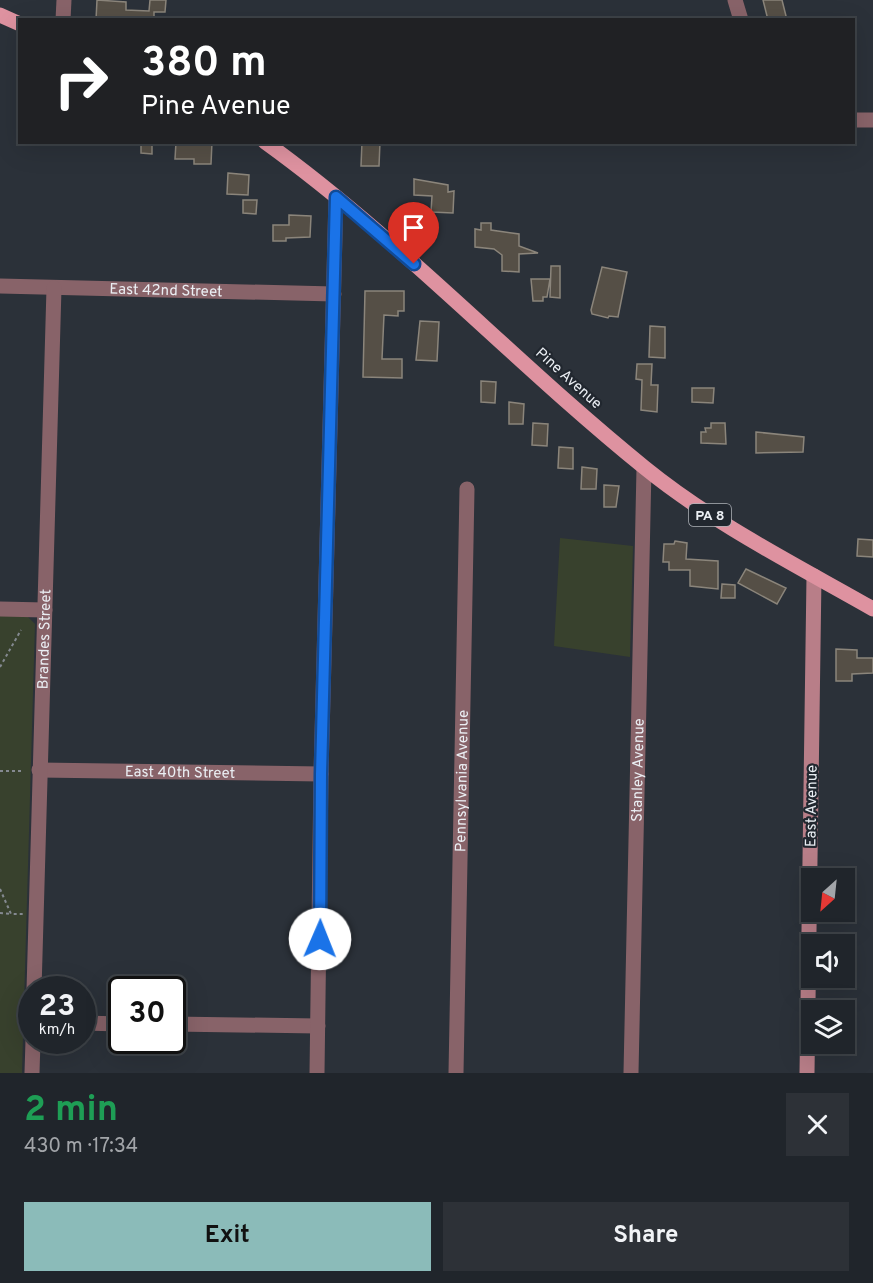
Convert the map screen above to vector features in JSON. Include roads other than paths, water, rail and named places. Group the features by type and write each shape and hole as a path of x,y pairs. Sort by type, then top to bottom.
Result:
{"main road":[{"path":"0,15 18,23"},
{"name":"Pine Avenue","path":"268,144 336,197 645,468 712,516 873,609"}],"street":[{"path":"63,18 64,0"},
{"path":"735,0 740,18"},
{"path":"855,120 873,120"},
{"path":"317,1073 321,774 336,197"},
{"name":"East 42nd Street","path":"0,286 334,294"},
{"name":"Brandes Street","path":"34,976 35,771 45,610 54,288"},
{"name":"Stanley Avenue","path":"631,1073 645,468"},
{"name":"Pennsylvania Avenue","path":"456,1073 467,489"},
{"name":"East Avenue","path":"807,1073 814,576"},
{"path":"0,609 45,610"},
{"name":"East 40th Street","path":"35,771 321,774"},
{"path":"186,1024 318,1026"},
{"path":"32,1073 33,1054"}]}
